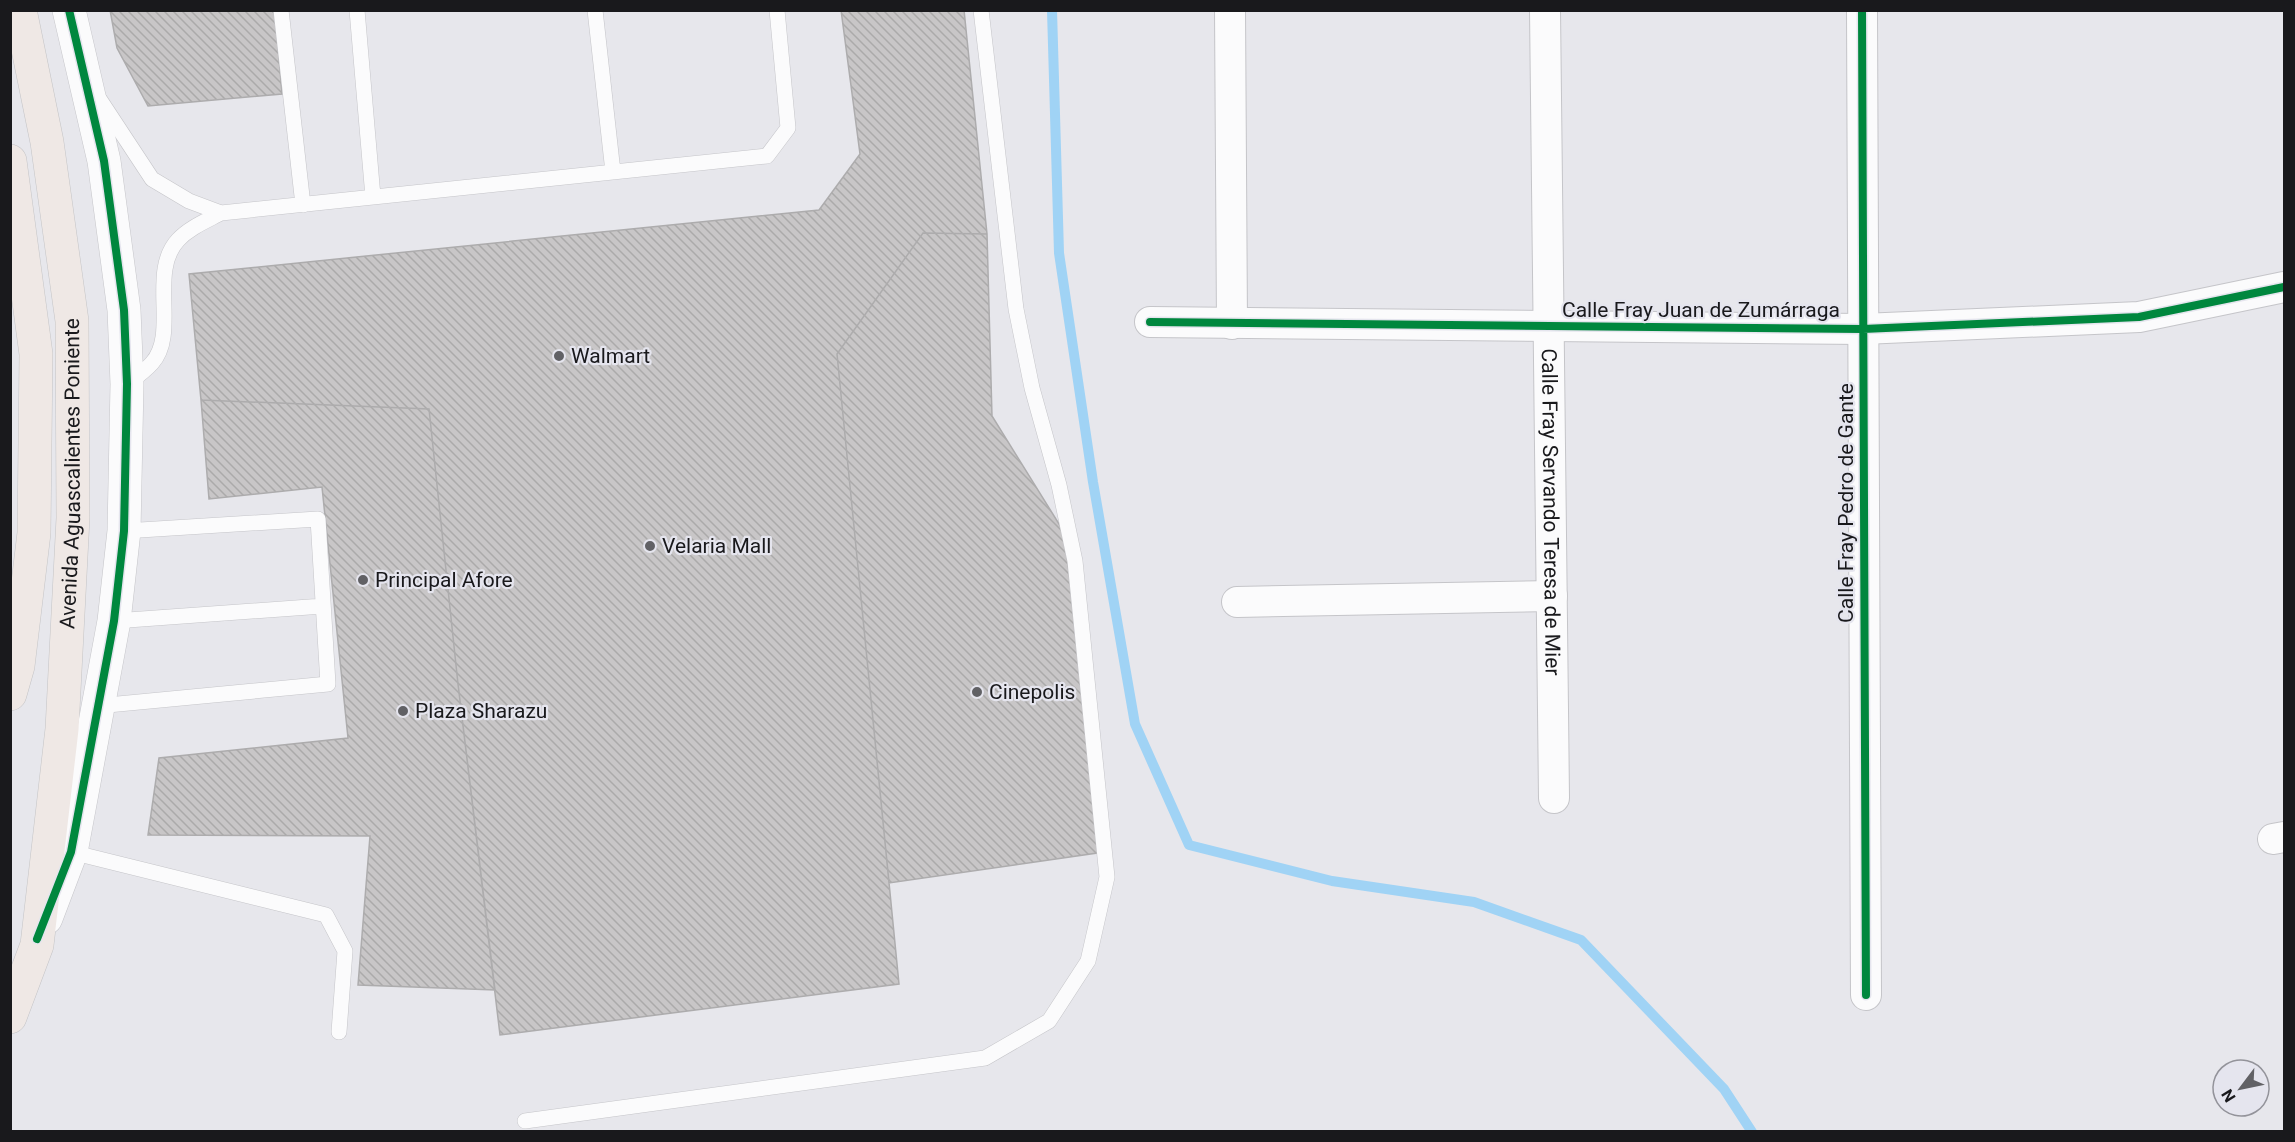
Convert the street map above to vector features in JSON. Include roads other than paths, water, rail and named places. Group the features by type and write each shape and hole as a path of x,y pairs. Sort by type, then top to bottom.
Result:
{"main road":[{"name":"Avenida Aguascalientes Poniente","path":"10,1017 37,939 62,729 73,518 72,321 47,141 20,10"},
{"name":"Avenida Aguascalientes Poniente","path":"10,161 36,354 34,533 14,680"}],"street":[{"name":"Avenida Aguascalientes Poniente","path":"37,939 72,852 114,621 124,531 127,384 124,310 104,161 69,10"},
{"path":"1230,10 1232,324"},
{"name":"Calle Fray Servando Teresa de Mier","path":"1545,10 1554,798"},
{"name":"Calle Fray Pedro de Gante","path":"1862,10 1866,995"},
{"name":"Calle Fray Juan de Zumárraga","path":"1150,322 1863,329 2139,317 2284,287"},
{"path":"1237,602 1552,596"}],"lane":[{"path":"281,10 303,205"},
{"path":"357,10 373,197"},
{"path":"595,10 613,172"},
{"path":"127,384 153,362 163,340 164,269 177,241 194,227 220,213 766,156 788,128 777,10"},
{"path":"525,1120 985,1058 1049,1021 1088,961 1107,878 1075,561 1059,485 1032,388 1016,309 981,10"},
{"path":"84,75 152,178 189,201 220,213"},
{"path":"97,706 328,684 318,519 124,531"},
{"path":"114,621 323,606"},
{"path":"72,852 326,915 345,951 339,1032"}],"waterway":[{"path":"1052,10 1059,253 1093,482 1135,724 1189,845 1332,881 1474,902 1581,940 1724,1089 1752,1132"}],"place":[{"name":"Walmart","path":"559,356"},
{"name":"Velaria Mall","path":"650,546"},
{"name":"Principal Afore","path":"363,580"},
{"name":"Cinepolis","path":"977,692"},
{"name":"Plaza Sharazu","path":"403,711"}]}
